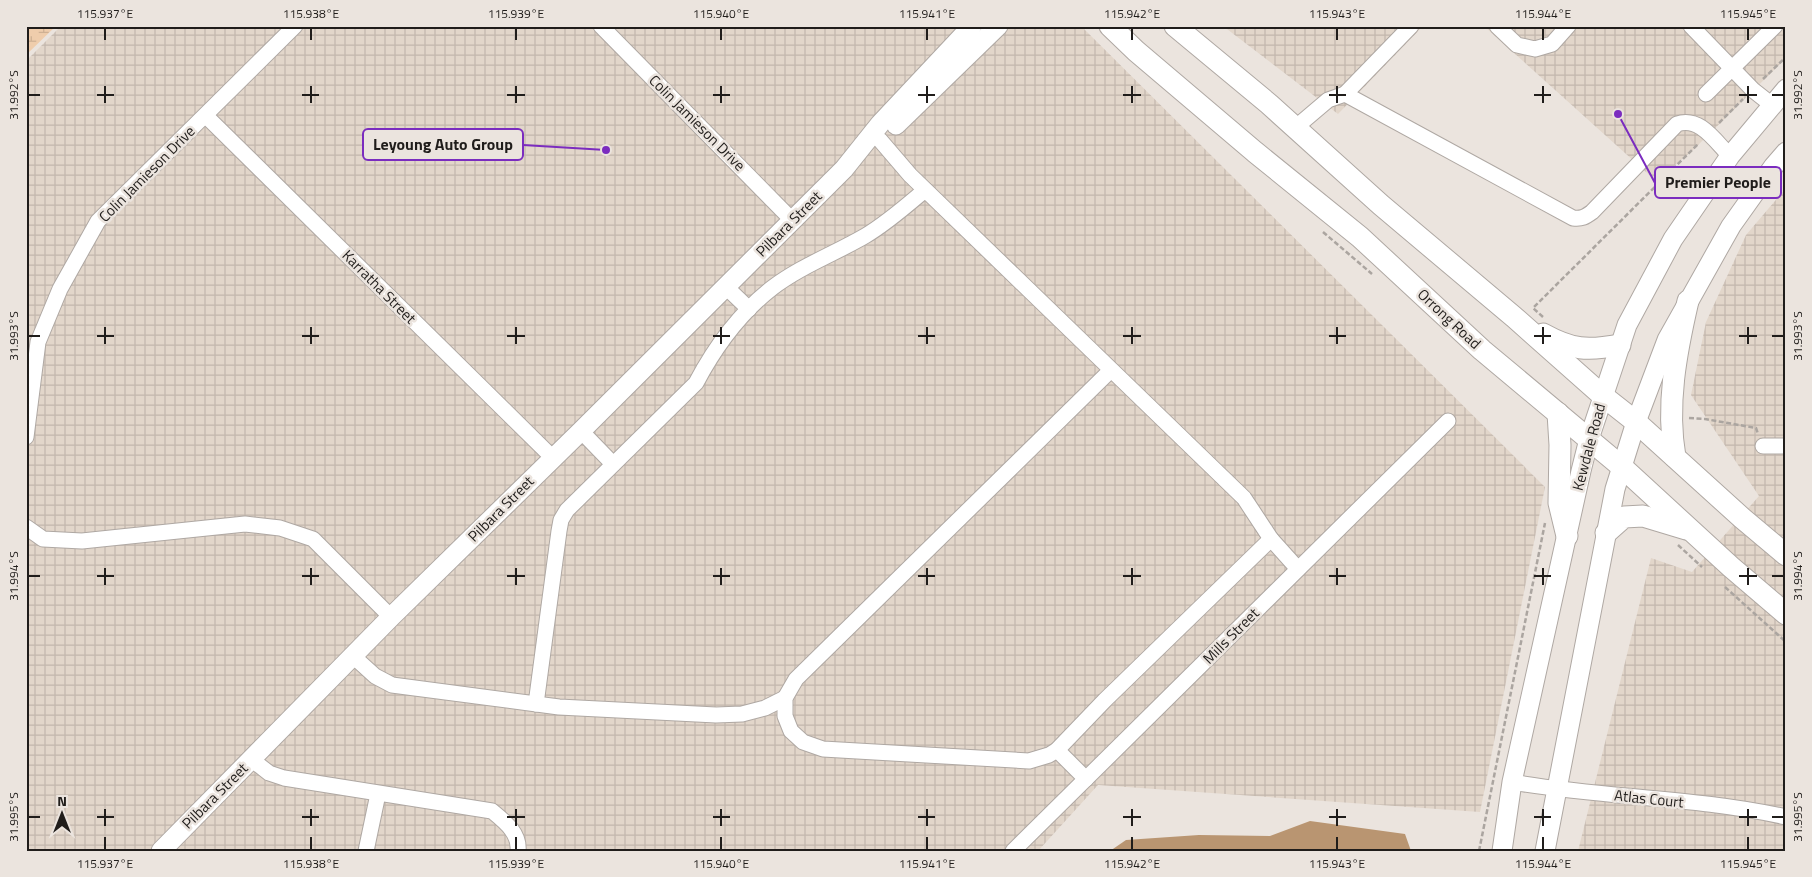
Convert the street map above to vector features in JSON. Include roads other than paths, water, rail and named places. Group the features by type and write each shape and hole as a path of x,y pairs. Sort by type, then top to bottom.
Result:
{"highway":[{"name":"Orrong Road","path":"1110,26 1143,58 1360,237 1482,350 1622,467 1684,538 1786,614"},
{"path":"1175,26 1269,104 1381,205 1603,396 1636,422 1786,555"},
{"path":"1675,458 1670,418 1677,348 1688,301"},
{"path":"1514,318 1553,339 1576,348 1596,349 1620,345"},
{"path":"1558,413 1560,445 1559,503 1567,536"},
{"path":"1606,533 1624,518 1643,516 1684,538"}],"main road":[{"name":"Pilbara Street","path":"165,849 353,656 844,169 880,124 972,26"},
{"name":"Pilbara Street","path":"844,169 880,140 998,26"},
{"name":"Kewdale Road","path":"1502,851 1512,782 1589,439 1627,325 1673,239 1730,156 1786,89"},
{"path":"1545,851 1615,489 1636,422 1667,340 1688,301 1731,226 1786,152"}],"street":[{"name":"Colin Jamieson Drive","path":"26,437 38,342 60,289 98,221 295,26"},
{"name":"Colin Jamieson Drive","path":"601,26 793,221"},
{"path":"1295,128 1328,100 1345,94 1411,26"},
{"path":"1497,26 1517,45 1535,49 1552,44 1568,26"},
{"path":"1691,26 1753,90 1772,105"},
{"path":"1706,94 1774,26"},
{"path":"1345,94 1578,219 1584,218 1592,212 1677,124 1686,121 1696,123 1730,156"},
{"name":"Karratha Street","path":"206,116 553,458"},
{"path":"880,140 926,190 1244,498 1271,539 1298,569"},
{"path":"536,704 561,520 567,510 696,382 720,344 750,308 771,289 815,261 882,225 926,190"},
{"path":"726,287 750,308"},
{"path":"1111,370 796,679 785,698 785,716 791,731 804,742 823,750 1029,761 1049,755 1057,750 1104,700 1271,539"},
{"name":"Mills Street","path":"1013,851 1448,421"},
{"path":"581,431 613,464"},
{"path":"1763,446 1786,446"},
{"path":"26,527 42,539 82,541 245,524 280,528 313,539 391,618"},
{"path":"353,656 375,676 392,685 559,707 716,715 742,714 765,708 785,698"},
{"path":"1057,750 1086,779"},
{"path":"251,759 269,773 284,778 492,811 513,831 518,851"},
{"name":"Atlas Court","path":"1512,782 1556,790 1742,808 1786,817"},
{"path":"366,851 378,794"}],"place":[{"name":"Premier People","path":"1618,114"},
{"name":"Leyoung Auto Group","path":"606,150"}]}
